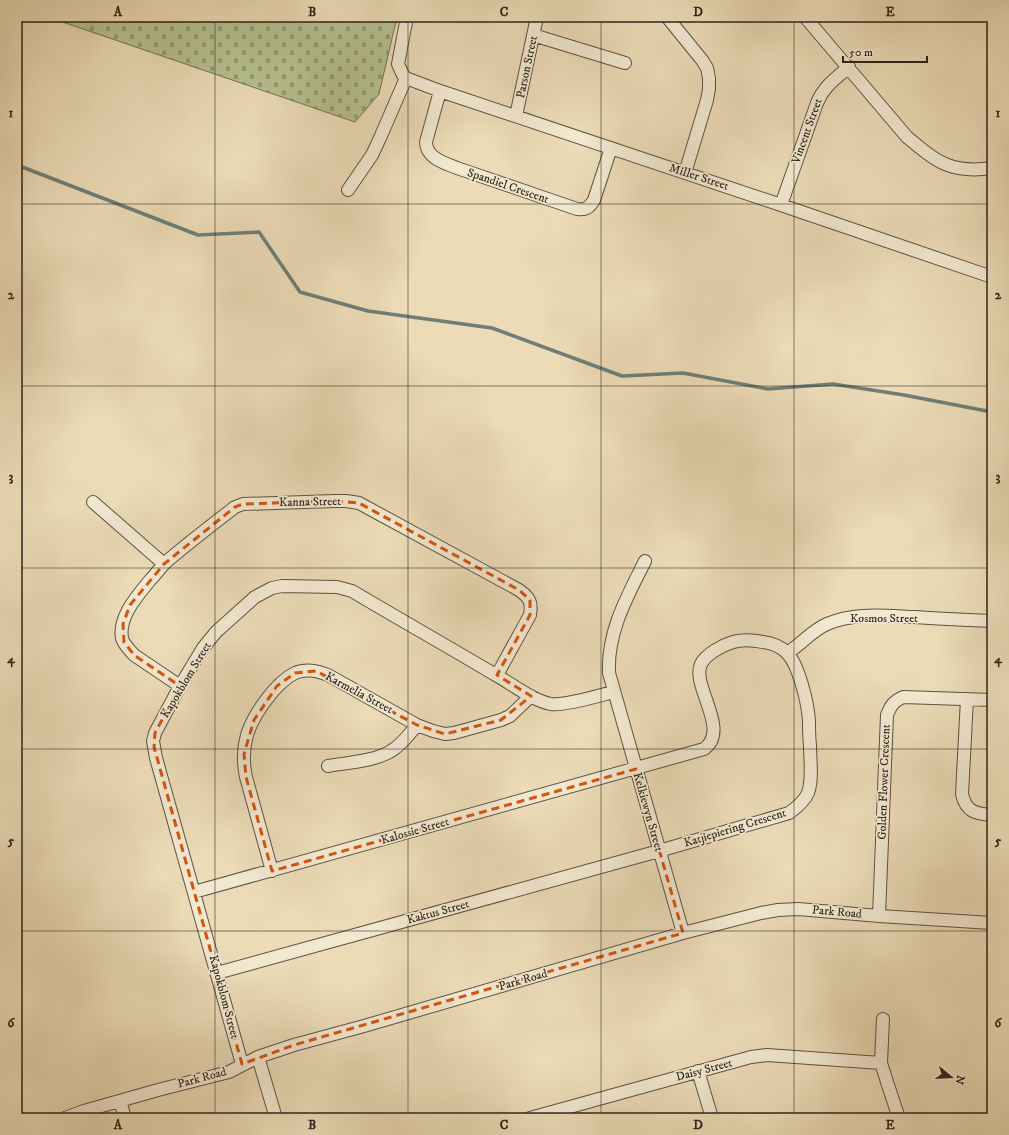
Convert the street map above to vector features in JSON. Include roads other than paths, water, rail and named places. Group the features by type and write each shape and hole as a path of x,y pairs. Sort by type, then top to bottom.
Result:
{"street":[{"path":"348,190 372,155 406,78 402,75 398,64 407,17"},
{"name":"Parson Street","path":"516,116 537,17"},
{"path":"667,17 702,60 707,68 709,78 710,89 708,100 685,173"},
{"path":"805,17 907,137 925,152 942,163 955,168 968,170 992,168"},
{"path":"533,35 625,63"},
{"name":"Vincent Street","path":"781,204 816,103 821,93 828,85 849,68"},
{"name":"Miller Street","path":"406,78 440,91 781,204 992,277"},
{"name":"Spandiel Crescent","path":"440,91 426,142 428,150 433,156 440,161 457,168 577,209 587,209 594,200 611,148"},
{"name":"Kanna Street","path":"180,686 134,655 122,638 123,624 130,604 164,564 235,507 243,504 335,501 359,503 520,590 530,600 530,615 497,675"},
{"path":"92,502 164,564"},
{"name":"Kelkiewyn Street","path":"645,561 621,610 610,647 608,660 609,674 683,933"},
{"name":"Kapokblom Street","path":"242,1064 156,758 153,741 155,733 180,686 203,648 216,632 255,597 265,591 282,586 337,587 352,591 541,701 551,704 564,704 613,692"},
{"name":"Kosmos Street","path":"788,653 808,635 819,628 845,617 880,616 992,621"},
{"path":"636,769 704,749 710,745 713,738 713,722 700,672 704,659 717,649 733,642 751,640 771,643 779,646 788,653"},
{"name":"Katjiepiering Crescent","path":"659,851 789,813 804,799 807,794 810,777 809,719 804,692 796,667 788,653"},
{"name":"Karmelia Street","path":"272,871 246,777 244,768 244,754 248,734 264,703 278,686 295,673 306,670 316,671 328,675 417,725 444,734 454,733 506,718 531,696"},
{"name":"Golden Flower Crescent","path":"879,916 887,716 891,706 895,701 903,697 992,700"},
{"path":"967,699 962,794 968,809 979,814 992,815"},
{"path":"328,766 376,758 391,752 403,742 417,725"},
{"name":"Kalossie Street","path":"194,892 636,769"},
{"name":"Kaktus Street","path":"217,973 659,851"},
{"name":"Park Road","path":"65,1118 98,1113 120,1101 229,1072 258,1057 294,1045 683,933 761,913 788,909 813,910 879,916 992,923"},
{"path":"883,1019 882,1063 898,1118"},
{"name":"Daisy Street","path":"530,1118 751,1057 767,1055 882,1063"},
{"path":"258,1057 276,1118"},
{"path":"698,1071 712,1118"},
{"path":"120,1101 125,1118"}],"waterway":[{"path":"17,165 198,235 259,232 300,292 368,311 492,328 622,376 683,373 768,389 833,384 904,395 992,412"}]}
